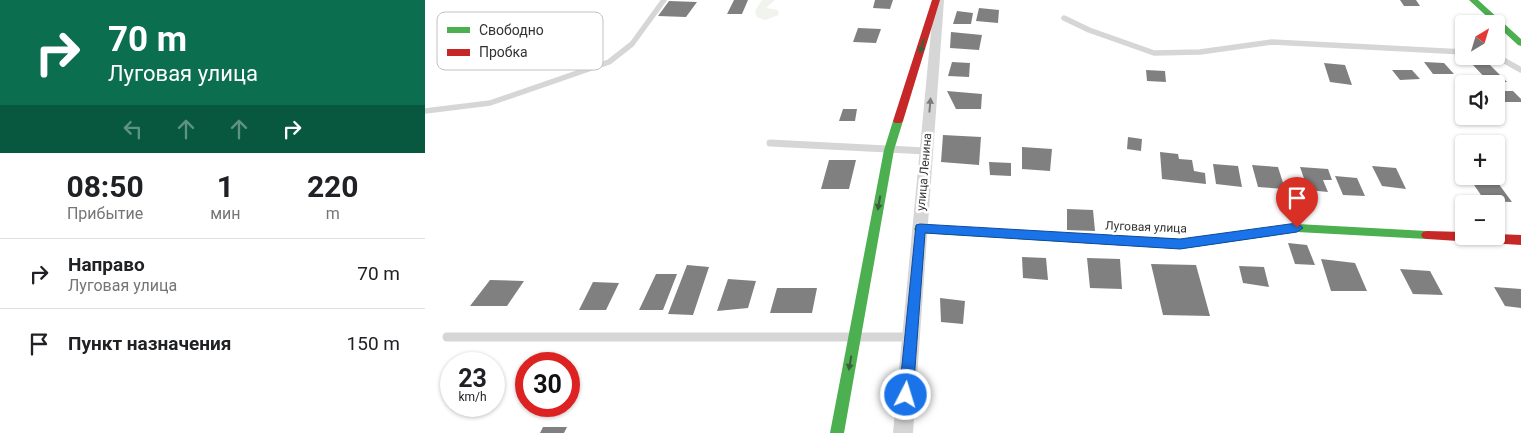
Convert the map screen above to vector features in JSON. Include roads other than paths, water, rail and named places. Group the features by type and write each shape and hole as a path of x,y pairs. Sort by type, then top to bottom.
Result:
{"main road":[{"path":"837,433 889,150 938,0"},
{"path":"1473,0 1521,43"},
{"name":"Луговая улица","path":"920,229 1180,244 1297,228 1521,240"}],"street":[{"name":"улица Ленина","path":"903,433 938,0"}],"lane":[{"path":"603,64 609,62 632,44 664,0"},
{"path":"1064,18 1089,30 1154,53 1199,52 1272,42 1455,52"},
{"path":"1505,61 1521,70"},
{"path":"425,110 490,103 586,70"},
{"path":"770,144 926,151"},
{"path":"447,337 911,337"}]}
